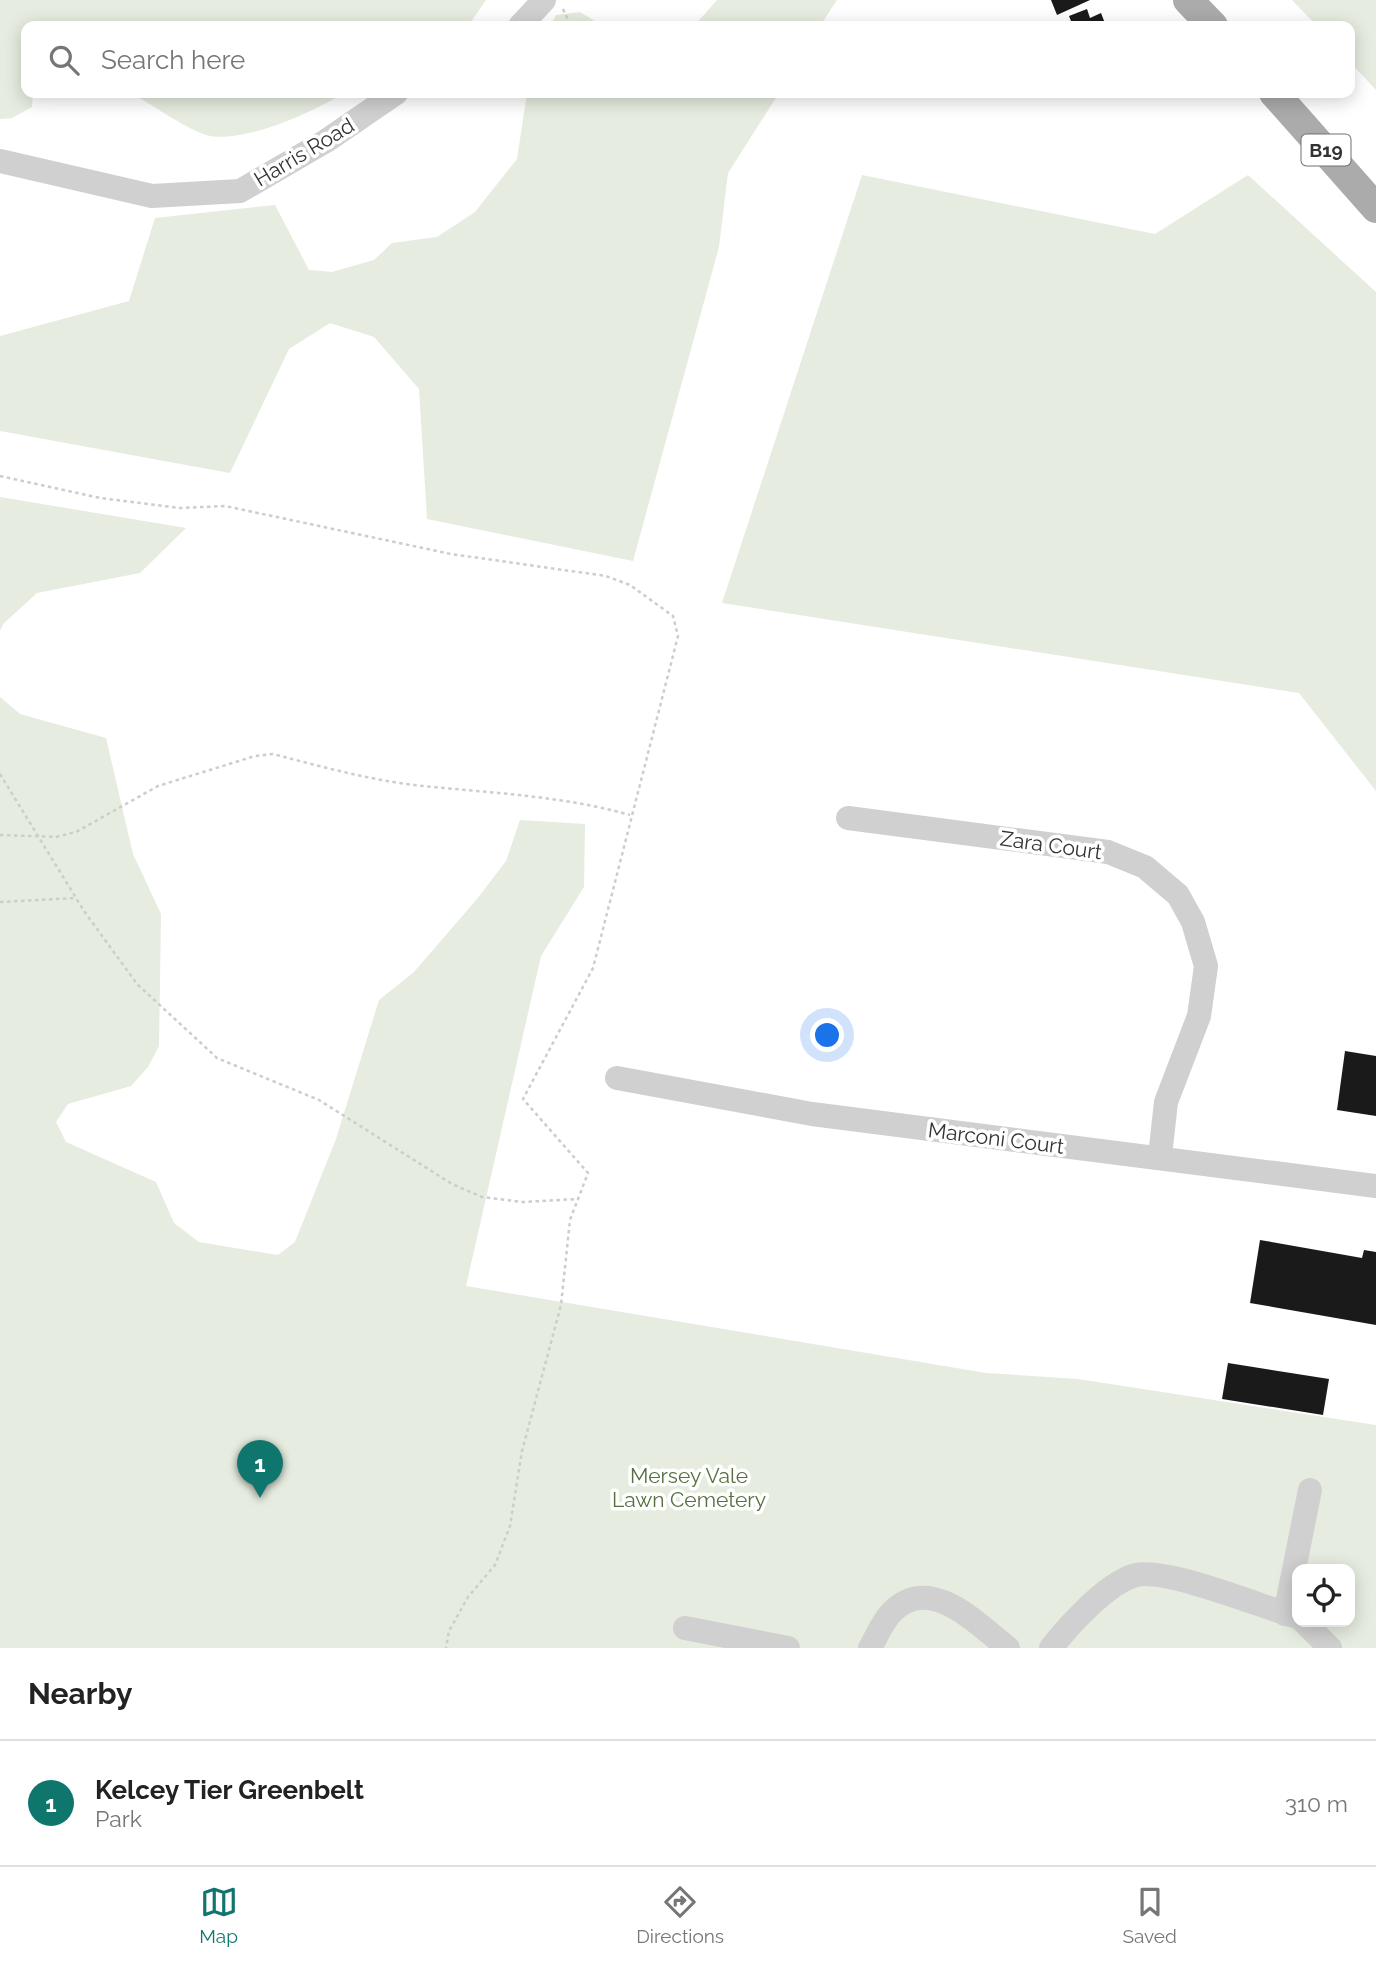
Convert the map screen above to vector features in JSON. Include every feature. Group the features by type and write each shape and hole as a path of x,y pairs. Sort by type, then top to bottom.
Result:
{"main road":[{"path":"1188,0 1208,21"},
{"name":"B19","path":"1278,98 1376,208"}],"street":[{"path":"525,21 544,0"},
{"name":"Harris Road","path":"0,161 152,196 240,191 326,141 389,98"},
{"name":"Zara Court","path":"848,818 1108,852 1144,867 1178,895 1193,922 1206,965 1199,1016 1166,1102 1160,1156"},
{"name":"Marconi Court","path":"617,1078 825,1116 979,1137 1160,1156 1376,1186"},
{"path":"1301,1564 1310,1490"},
{"path":"1051,1648 1066,1629 1117,1583 1137,1575 1161,1575 1292,1617"},
{"path":"870,1648 891,1613 908,1599 925,1598 946,1601 1008,1648"},
{"path":"1306,1627 1330,1648"},
{"path":"685,1628 788,1648"}],"path":[{"path":"558,0 568,21"},
{"path":"0,476 100,498 180,508 225,506 451,554 606,576 630,585 673,616 678,636 642,785 630,815 593,968 523,1099 589,1172 570,1220 561,1305 522,1451 510,1526 495,1565 468,1597 449,1631 446,1648"},
{"path":"0,835 56,837 76,832 158,786 255,756 273,754 412,784 513,793 600,806 630,815"},
{"path":"0,774 76,898 137,984 217,1058 319,1100 452,1184 482,1197 523,1202 578,1199"},
{"path":"0,902 76,898"}],"green space":[{"path":"0,0 486,0 471,21 21,21 21,98 33,98 32,107 12,118 0,119"},
{"path":"717,0 837,0 823,21 698,21"},
{"path":"1292,0 1376,0 1376,90 1355,67 1355,21 1312,21"},
{"path":"580,12 595,21 553,21 556,15"},
{"path":"139,98 335,98 277,125 238,135 206,135"},
{"path":"526,98 776,98 728,173 719,247 633,561 427,519 419,389 374,337 330,323 289,349 230,473 0,431 0,336 129,301 155,218 275,205 309,270 332,272 374,260 392,243 437,237 475,212 517,159"},
{"path":"862,175 1155,234 1248,175 1376,292 1376,791 1299,693 722,603"},
{"path":"0,497 186,528 140,573 37,593 3,624 0,631"},
{"name":"Mersey Vale Lawn Cemetery","path":"0,697 20,714 106,738 133,854 161,914 159,1046 148,1067 131,1086 68,1104 56,1122 66,1142 156,1182 174,1223 199,1242 278,1255 295,1242 336,1139 379,1000 414,972 477,899 506,861 520,820 585,824 584,887 541,956 466,1286 986,1373 1078,1379 1376,1425 1376,1648 0,1648"}],"building":[{"path":"1051,0 1090,0 1057,15"},
{"path":"1087,9 1090,18 1101,13 1104,21 1071,21 1069,16"},
{"path":"1345,1051 1376,1056 1376,1116 1337,1110"},
{"path":"1260,1240 1362,1258 1364,1250 1376,1252 1376,1325 1250,1303"},
{"path":"1228,1363 1329,1379 1323,1415 1222,1399"}],"place":[{"name":"Kelcey Tier Greenbelt","path":"260,1498"}]}
